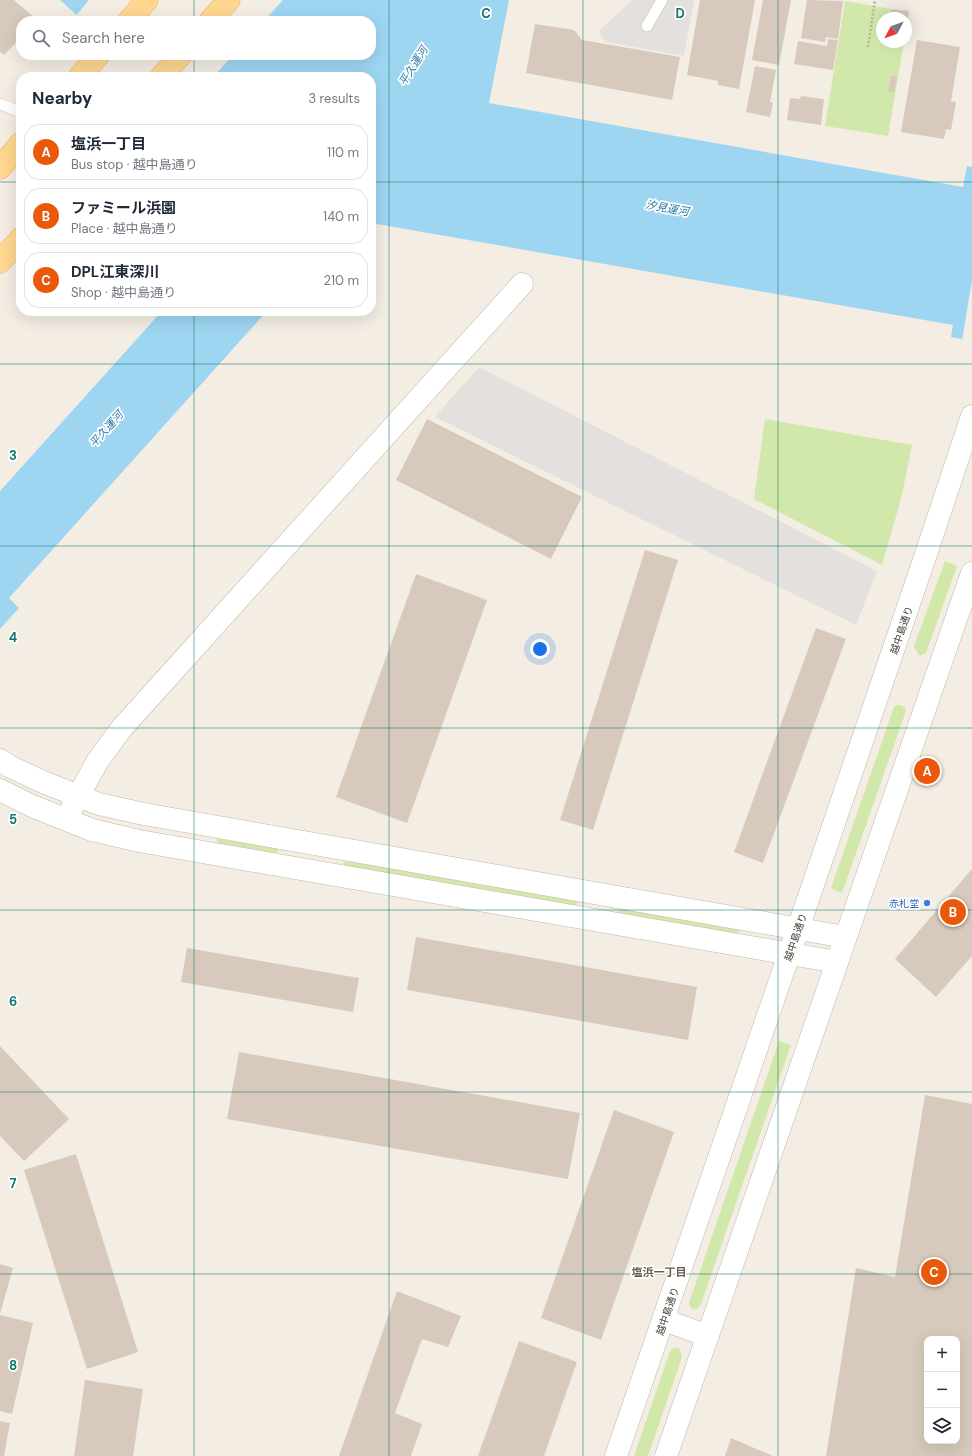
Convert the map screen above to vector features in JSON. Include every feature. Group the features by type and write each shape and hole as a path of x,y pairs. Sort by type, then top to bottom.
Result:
{"main road":[{"path":"133,16 147,0"},
{"path":"215,16 229,0"},
{"path":"84,72 94,60"},
{"path":"166,72 176,60"},
{"path":"0,168 16,149"},
{"path":"0,261 16,243"}],"street":[{"path":"65,819 97,762 121,729 522,284"},
{"name":"越中島通り","path":"616,1456 799,928 972,416"},
{"path":"666,1456 972,573"},
{"path":"0,760 42,782 99,804 144,814 845,937"},
{"path":"0,790 32,806 92,830 140,841 837,962"},
{"path":"664,1320 708,1336"}],"lane":[{"path":"647,26 662,0"},
{"path":"0,104 16,110"}],"path":[{"path":"868,47 875,0"}],"green space":[{"path":"845,1 891,9 891,12 876,12 876,48 903,48 888,136 825,126"},
{"path":"765,419 912,445 901,499 882,565 754,499"},
{"path":"945,561 957,566 926,653 918,655 914,646"},
{"path":"896,705 901,705 906,709 905,714 842,893 831,888 894,707"},
{"path":"219,839 276,848 279,851 275,853 218,843 216,840"},
{"path":"347,861 576,901 578,904 574,906 345,866 343,863"},
{"path":"621,909 739,930 738,934 621,913 618,911"},
{"path":"779,1041 791,1045 701,1304 698,1308 692,1309 689,1305 690,1300"},
{"path":"674,1348 679,1348 682,1357 648,1456 634,1456 670,1351"}],"shaded area":[{"path":"632,0 694,0 684,56 606,42 598,32"},
{"path":"479,367 877,571 856,625 435,417"}],"water":[{"path":"60,0 509,0 489,103 963,187 967,166 972,167 972,341 951,337 953,325 376,224 376,72 139,72 125,60 376,60 376,16 78,16"},
{"name":"平久運河","path":"158,316 263,316 9,598 19,608 0,629 0,491"}],"pier":[{"path":"89,0 283,0 269,16 76,16"},
{"path":"123,60 228,60 218,72 136,72"},
{"path":"972,280 972,343 962,341"}],"building":[{"path":"0,0 14,0 32,16 16,16 16,42 4,55 0,52"},
{"path":"700,0 755,0 739,89 718,85 718,81 687,75"},
{"path":"763,0 791,0 779,65 752,60"},
{"path":"807,0 843,1 838,39 826,37 825,42 801,38"},
{"path":"891,9 909,11 909,12 891,12"},
{"path":"535,24 574,30 582,40 680,57 672,100 526,73"},
{"path":"828,39 838,40 833,70 794,64 798,41 827,46"},
{"path":"917,40 960,47 951,101 956,102 951,130 946,129 944,139 901,132"},
{"path":"755,66 776,70 770,102 773,103 770,117 746,112"},
{"path":"891,75 897,77 894,93 888,92"},
{"path":"801,96 824,99 821,125 787,120 790,98 800,99"},
{"path":"427,419 582,497 551,559 396,480"},
{"path":"645,550 678,560 593,830 560,820"},
{"path":"416,574 487,600 407,823 336,797"},
{"path":"816,628 846,639 763,863 734,852"},
{"path":"972,869 972,956 936,997 895,959"},
{"path":"416,937 697,987 688,1040 407,990"},
{"path":"187,948 359,978 353,1012 181,982"},
{"path":"0,1046 69,1119 24,1161 0,1136"},
{"path":"239,1052 580,1113 568,1179 227,1119"},
{"path":"925,1095 972,1104 972,1456 826,1456 856,1268 895,1277"},
{"path":"614,1110 674,1132 601,1340 541,1318"},
{"path":"76,1154 138,1352 87,1369 24,1170"},
{"path":"0,1264 13,1268 0,1314"},
{"path":"397,1291 461,1316 448,1347 422,1339 395,1413 422,1424 411,1456 339,1456"},
{"path":"0,1315 33,1323 12,1414 0,1411"},
{"path":"519,1341 577,1362 544,1456 478,1456"},
{"path":"85,1380 143,1389 133,1456 74,1456"},
{"path":"0,1421 10,1423 4,1456 0,1456"},
{"path":"731,1438 773,1456 725,1456"}],"place":[{"name":"塩浜一丁目","path":"927,771"},
{"name":"赤札堂","path":"927,903"},
{"name":"ファミール浜園","path":"953,912"},
{"name":"DPL江東深川","path":"934,1272"}],"district":[{"name":"塩浜一丁目","path":"659,1272"}],"water label":[{"name":"汐見運河","path":"667,208"}]}
